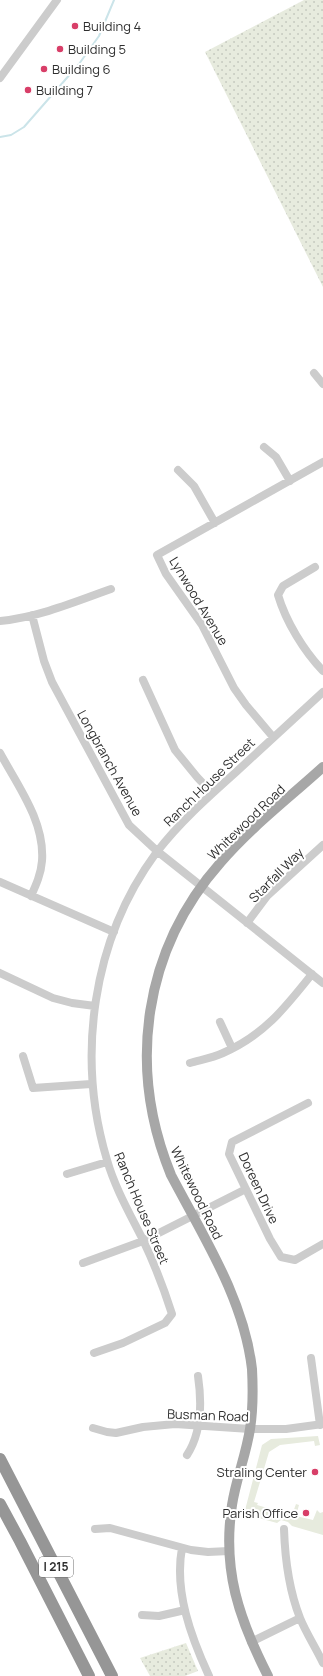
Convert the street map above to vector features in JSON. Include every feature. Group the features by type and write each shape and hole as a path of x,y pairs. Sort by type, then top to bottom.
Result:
{"highway":[{"name":"I 215","path":"0,1459 112,1676"},
{"name":"I 215","path":"0,1504 89,1676"}],"main road":[{"name":"Whitewood Road","path":"268,1676 251,1642 238,1609 234,1592 229,1551 232,1505 250,1429 252,1370 243,1322 230,1289 171,1175 156,1134 148,1093 146,1057 150,1012 163,959 175,930 201,887 231,851 323,767"}],"street":[{"path":"0,78 57,0"},
{"path":"314,373 323,384"},
{"path":"264,447 276,457 290,480"},
{"name":"Lynwood Avenue","path":"273,737 234,688 202,625 166,574 157,555 323,462"},
{"path":"178,470 194,486 215,523"},
{"path":"315,567 283,586 278,595 282,607 303,645 323,671"},
{"path":"0,621 32,616 53,610 111,589"},
{"name":"Longbranch Avenue","path":"32,616 44,661 52,682 129,825 157,852 323,983"},
{"path":"143,680 176,750 197,777 212,793"},
{"name":"Ranch House Street","path":"94,1353 123,1344 165,1323 172,1314 143,1241 124,1204 107,1162 100,1134 92,1084 91,1042 95,1006 103,969 114,932 134,888 157,852 186,818 323,692"},
{"path":"0,753 29,804 41,836 42,860 39,878 31,896"},
{"name":"Starfall Way","path":"247,923 267,896 323,846"},
{"path":"0,882 114,932"},
{"path":"0,973 53,998 72,1003 95,1006"},
{"path":"190,1063 222,1053 257,1034 277,1017 312,974"},
{"path":"220,1022 232,1048"},
{"path":"23,1056 33,1088 92,1084"},
{"name":"Doreen Drive","path":"308,1103 232,1142 229,1154 270,1239 281,1257 295,1260 323,1244"},
{"path":"67,1174 107,1162"},
{"path":"82,1263 143,1241 246,1188"},
{"path":"311,1358 322,1425"},
{"path":"187,1455 192,1447 199,1425 200,1393 198,1376"},
{"name":"Busman Road","path":"93,1428 116,1433 162,1425 286,1429 322,1425"},
{"path":"95,1529 110,1528 182,1548 208,1552 229,1551"},
{"path":"284,1529 285,1555 290,1584 300,1618 323,1663"},
{"path":"182,1548 180,1559 180,1583 194,1641 210,1676"},
{"path":"142,1615 159,1616 186,1610"},
{"path":"251,1642 300,1618"}],"shaded area":[{"path":"304,0 323,0 323,287 205,52"},
{"path":"318,1436 320,1445 315,1446 314,1441 280,1445 269,1452 254,1502 258,1503 257,1505 292,1515 296,1504 299,1505 296,1516 313,1520 317,1510 320,1513 323,1512 323,1535 292,1526 288,1522 281,1520 277,1523 244,1514 262,1445 271,1439"},
{"path":"186,1643 198,1671 185,1676 150,1676 140,1658"}],"waterway":[{"path":"0,137 11,135 24,127 79,64 99,36 114,0"}],"place":[{"name":"Building 4","path":"75,26"},
{"name":"Building 5","path":"60,49"},
{"name":"Building 6","path":"44,69"},
{"name":"Building 7","path":"28,90"},
{"name":"Straling Center","path":"315,1472"},
{"name":"Parish Office","path":"306,1513"}]}
